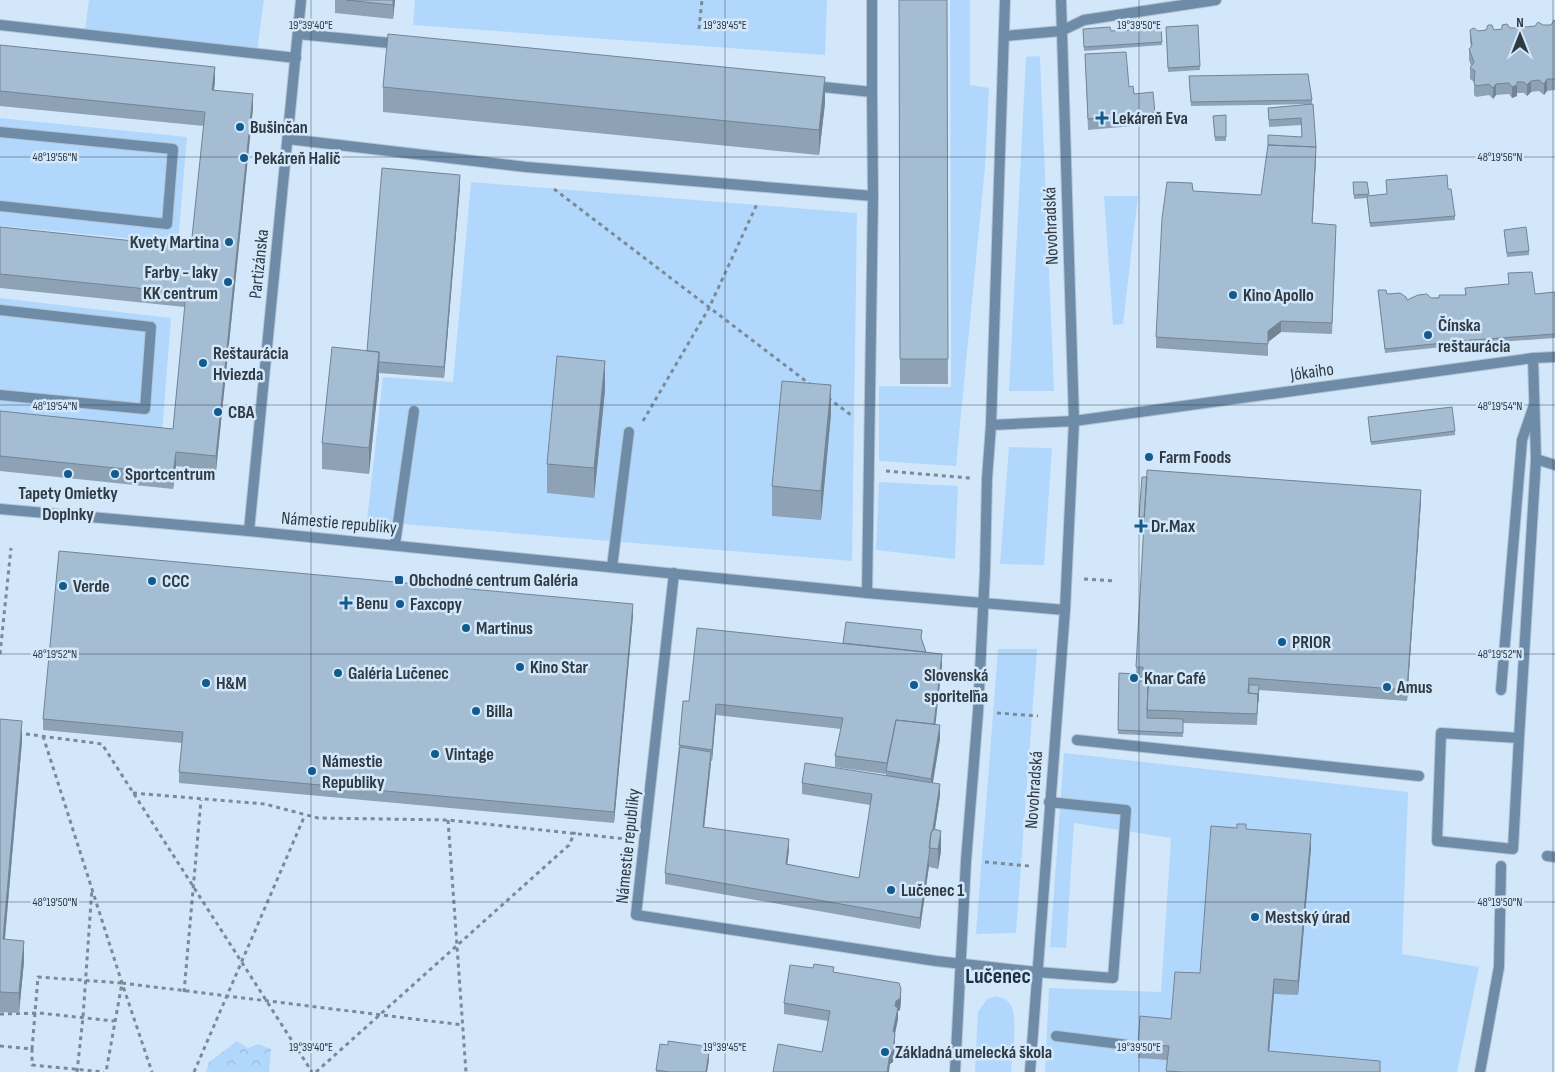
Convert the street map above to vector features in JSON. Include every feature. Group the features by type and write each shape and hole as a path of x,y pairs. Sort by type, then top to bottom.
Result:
{"street":[{"name":"Partizánska","path":"249,531 301,0"},
{"path":"867,593 873,196 872,0"},
{"path":"955,1072 983,603 987,479 991,425 1005,0"},
{"name":"Novohradská","path":"1030,1072 1065,610 1074,421 1061,0"},
{"path":"1005,36 1061,31 1084,20 1216,0"},
{"path":"0,25 296,58"},
{"path":"298,34 410,45"},
{"path":"803,85 872,92"},
{"path":"0,132 173,149 167,224 0,206"},
{"path":"288,139 526,167 873,196"},
{"path":"0,310 151,327 145,409 0,395"},
{"name":"Jókaiho","path":"1074,421 1533,358 1555,357"},
{"path":"1519,738 1441,733 1437,841 1513,849 1536,459 1533,358"},
{"path":"1501,690 1522,440 1534,404"},
{"path":"395,544 414,411"},
{"path":"991,425 1074,421"},
{"path":"612,567 629,432"},
{"path":"1536,459 1555,466"},
{"name":"Námestie republiky","path":"0,509 395,544 867,593 983,603"},
{"name":"Námestie republiky","path":"674,573 636,915 961,964"},
{"path":"983,603 1065,610"},
{"path":"1077,740 1419,776"},
{"path":"961,964 1114,978 1126,810 1049,802"},
{"path":"1480,1072 1499,967 1502,866"},
{"path":"1056,1036 1128,1045"}],"path":[{"path":"699,29 702,0"},
{"path":"526,167 812,386"},
{"path":"629,432 644,420 710,308 765,187"},
{"path":"820,392 868,428"},
{"path":"868,470 987,479"},
{"path":"0,654 11,548"},
{"path":"1084,579 1114,581"},
{"path":"991,712 1040,716"},
{"path":"9,731 102,744 312,1072"},
{"path":"43,736 152,1072"},
{"path":"134,793 265,804 305,815 345,820 448,820 575,832 632,840"},
{"path":"184,992 200,800"},
{"path":"194,1072 305,815"},
{"path":"448,820 466,1072"},
{"path":"316,1072 569,845 575,832"},
{"path":"982,862 1030,866"},
{"path":"77,1071 86,980 92,886"},
{"path":"122,983 105,1072 77,1071 32,1065 38,977 122,983 267,1003 463,1025"},
{"path":"0,1014 83,1017 114,1021"},
{"path":"0,1046 32,1050"}],"green space":[{"path":"89,0 264,0 257,51 85,31"},
{"path":"415,0 827,0 825,55 413,25"},
{"path":"950,0 970,0 970,85 989,88 985,167 956,466 879,461 879,386 951,387"},
{"path":"1040,56 1054,391 1009,391 1026,57"},
{"path":"0,118 187,137 178,243 0,226"},
{"path":"471,182 857,213 852,561 367,521 383,377 453,382"},
{"path":"1104,196 1138,196 1123,324 1113,325"},
{"path":"0,298 171,318 162,432 0,413"},
{"path":"1009,447 1052,448 1044,565 1000,564"},
{"path":"879,482 958,486 955,559 876,550"},
{"path":"998,649 1037,649 1016,933 976,934"},
{"path":"1064,753 1408,792 1402,954 1479,967 1457,1072 1045,1072 1049,988 1161,992 1171,838 1074,823 1066,948 1050,947"},
{"path":"997,996 1007,1001 1013,1010 1015,1027 1011,1072 975,1072 978,1012 987,999"},
{"path":"237,1041 248,1048 258,1044 271,1049 269,1072 206,1072 209,1062"}],"building":[{"path":"346,0 393,0 393,5"},
{"path":"899,0 947,0 948,359 900,359"},
{"path":"1554,20 1555,79 1547,79 1544,84 1539,80 1531,81 1527,85 1524,82 1517,82 1517,85 1512,87 1509,83 1496,84 1493,88 1489,84 1476,86 1474,83 1475,71 1470,68 1474,62 1469,49 1472,46 1470,30 1474,28 1478,31 1486,30 1488,25 1492,25 1494,30 1502,29 1502,25 1507,24 1510,28 1518,28 1521,23 1526,27 1535,26 1538,22 1543,25 1551,25"},
{"path":"1198,25 1200,66 1168,68 1166,27"},
{"path":"1110,27 1111,31 1161,28 1162,42 1084,47 1083,29"},
{"path":"388,34 825,77 819,130 383,87"},
{"path":"0,45 215,67 212,90 253,94 216,456 176,452 173,474 0,456 0,411 173,429 186,293 0,274 0,227 191,247 205,112 0,91"},
{"path":"1126,52 1129,87 1133,86 1134,94 1153,92 1155,113 1088,119 1085,54"},
{"path":"1308,74 1312,100 1191,102 1189,76"},
{"path":"1313,104 1316,147 1268,145 1268,135 1302,137 1301,118 1269,120 1268,108"},
{"path":"1226,115 1226,137 1215,137 1213,116"},
{"path":"1268,145 1316,147 1312,223 1336,225 1332,323 1281,321 1268,331 1268,344 1156,337 1162,218 1167,182 1192,183 1193,191 1261,195"},
{"path":"382,168 460,175 444,367 379,362 379,352 367,351"},
{"path":"1447,175 1448,189 1451,189 1455,216 1370,223 1367,196 1387,194 1386,180"},
{"path":"1353,182 1367,182 1369,194 1354,195"},
{"path":"1526,227 1529,251 1507,253 1504,230"},
{"path":"1532,272 1535,294 1555,292 1555,334 1385,349 1378,290 1386,290 1387,294 1400,293 1407,300 1418,295 1427,294 1431,298 1439,298 1439,295 1466,295 1465,288 1509,284 1508,273"},
{"path":"332,347 379,352 369,448 322,443"},
{"path":"557,356 605,361 594,468 547,464"},
{"path":"782,381 831,385 821,491 772,486"},
{"path":"1452,407 1455,431 1371,442 1368,417"},
{"path":"1147,470 1421,490 1407,690 1249,678 1248,693 1258,694 1257,714 1147,710 1149,672 1143,671 1143,667 1136,667"},
{"path":"1142,477 1147,477 1144,517 1139,517"},
{"name":"Galéria Lučenec","path":"59,551 633,604 614,812 179,772 183,732 43,719"},
{"path":"846,622 922,630 921,638 926,652 843,643"},
{"path":"697,628 942,654 934,724 896,720 887,763 835,756 843,718 716,704 712,750 679,745 683,701 689,701"},
{"path":"1119,673 1136,674 1136,681 1148,681 1147,718 1183,719 1183,733 1118,730"},
{"path":"1249,685 1259,685 1258,702 1258,694 1249,693"},
{"path":"0,719 22,721 3,939 24,941 19,993 0,992"},
{"path":"896,720 940,725 931,779 886,771"},
{"path":"680,747 711,752 703,827 789,839 786,864 859,878 872,794 802,783 805,763 940,784 931,833 920,918 665,873"},
{"name":"Mestský úrad","path":"1237,824 1246,824 1246,829 1311,834 1298,981 1274,979 1268,1051 1380,1061 1380,1072 1166,1071 1169,1046 1138,1044 1140,1016 1171,1019 1175,972 1200,973 1211,826 1237,828"},
{"path":"934,829 941,831 938,849 929,848 931,833"},
{"path":"814,964 834,967 833,972 899,983 901,989 900,999 896,1001 895,1006 898,1008 893,1031 895,1034 893,1051 890,1053 887,1072 773,1072 778,1044 822,1052 830,1011 784,1003 790,965 813,968"},
{"path":"668,1041 704,1046 703,1051 709,1052 706,1072 656,1070 660,1044 668,1045"}],"place":[{"name":"Lekáreň Eva","path":"1102,118"},
{"name":"Bušinčan","path":"240,127"},
{"name":"Pekáreň Halič","path":"244,158"},
{"name":"Kvety Martina","path":"229,242"},
{"name":"Farby - laky KK centrum","path":"228,282"},
{"name":"Kino Apollo","path":"1233,295"},
{"name":"Čínska reštaurácia","path":"1428,335"},
{"name":"Reštaurácia Hviezda","path":"203,363"},
{"name":"CBA","path":"218,412"},
{"name":"Farm Foods","path":"1149,457"},
{"name":"Tapety Omietky Doplnky","path":"68,474"},
{"name":"Sportcentrum","path":"115,474"},
{"name":"Dr.Max","path":"1141,526"},
{"name":"Obchodné centrum Galéria","path":"399,580"},
{"name":"CCC","path":"152,581"},
{"name":"Verde","path":"63,586"},
{"name":"Benu","path":"346,603"},
{"name":"Faxcopy","path":"400,604"},
{"name":"Martinus","path":"466,628"},
{"name":"PRIOR","path":"1282,642"},
{"name":"Kino Star","path":"520,667"},
{"name":"Galéria Lučenec","path":"338,673"},
{"name":"Knar Café","path":"1134,678"},
{"name":"H&M","path":"206,683"},
{"name":"Slovenská sporiteľňa","path":"914,685"},
{"name":"Amus","path":"1387,687"},
{"name":"Billa","path":"476,711"},
{"name":"Vintage","path":"435,754"},
{"name":"Námestie Republiky","path":"312,771"},
{"name":"Lučenec 1","path":"891,890"},
{"name":"Mestský úrad","path":"1255,917"},
{"name":"Základná umelecká škola","path":"885,1052"}],"district":[{"name":"Lučenec","path":"998,976"}]}
